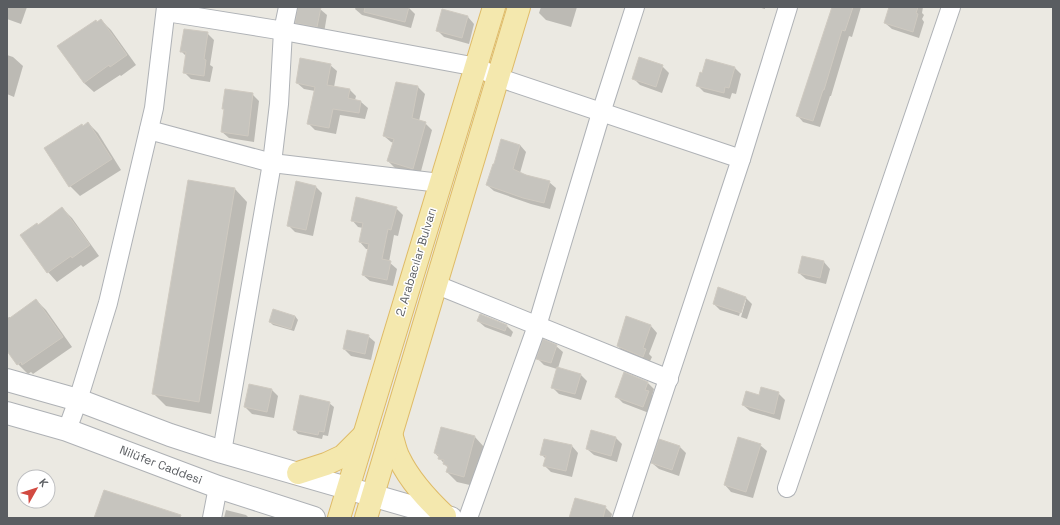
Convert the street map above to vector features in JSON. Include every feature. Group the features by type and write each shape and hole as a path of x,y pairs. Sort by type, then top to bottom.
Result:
{"main road":[{"name":"2. Arabacılar Bulvarı","path":"339,518 494,7"},
{"path":"366,518 519,7"},
{"path":"391,434 398,457 410,478 424,497 448,517"},
{"path":"298,473 326,464 343,456 363,436"}],"street":[{"path":"222,452 272,163 279,104 283,31 288,7"},
{"path":"468,518 537,326 601,113 635,7"},
{"path":"622,518 741,159 788,7"},
{"path":"787,488 951,7"},
{"path":"67,430 78,400 108,303 149,130 154,108 166,10 476,68 497,77 601,113 741,159"},
{"path":"149,130 259,161 440,183"},
{"path":"442,287 669,379"},
{"path":"7,380 78,400 170,435 222,452 448,517"},
{"name":"Nilüfer Caddesi","path":"7,413 67,430 293,514 314,518"},
{"path":"212,518 218,487"}],"building":[{"path":"298,7 321,7 317,27 295,23"},
{"path":"365,7 409,7 405,22 364,12"},
{"path":"832,7 853,7 845,31 842,30 813,121 796,116"},
{"path":"889,7 918,7 916,13 918,14 913,32 884,23"},
{"path":"442,9 468,16 462,38 436,31"},
{"path":"101,19 127,55 110,67 109,65 84,83 57,46 96,20 97,22"},
{"path":"184,29 208,32 204,59 206,60 204,76 183,73 186,52 180,52"},
{"path":"639,57 663,65 656,87 632,79"},
{"path":"300,58 331,64 327,85 350,89 348,98 361,101 359,113 333,109 329,128 307,124 315,87 296,83"},
{"path":"706,59 735,67 729,88 725,87 724,93 696,86"},
{"path":"396,82 418,86 412,118 426,122 413,169 387,161 394,139 383,136"},
{"path":"225,89 253,93 248,136 221,132"},
{"path":"88,122 112,159 69,187 44,148 82,124 83,126"},
{"path":"501,139 520,145 513,169 526,175 550,181 544,203 523,198 486,185"},
{"path":"188,180 235,188 199,402 152,394"},
{"path":"296,181 316,186 306,230 287,226"},
{"path":"356,197 397,207 391,230 388,229 382,259 391,261 387,280 362,275 369,244 359,242 363,223 351,221"},
{"path":"62,207 90,245 47,273 20,235 37,223 38,225"},
{"path":"802,256 824,261 820,278 798,273"},
{"path":"718,287 746,297 741,313 713,304"},
{"path":"36,299 63,337 22,365 21,362 17,365 7,351 7,320"},
{"path":"273,309 295,316 291,329 269,322"},
{"path":"480,314 507,325 505,331 477,321"},
{"path":"626,316 651,325 643,348 646,349 643,357 617,346"},
{"path":"347,330 369,335 365,354 343,349"},
{"path":"543,339 557,345 551,363 536,359"},
{"path":"557,367 581,374 575,394 551,388"},
{"path":"624,372 648,382 645,390 649,391 643,407 615,397"},
{"path":"249,384 272,389 267,412 244,407"},
{"path":"761,387 779,392 774,414 742,405 746,391 759,395"},
{"path":"300,395 330,402 324,432 319,431 318,435 293,430"},
{"path":"441,427 475,436 464,477 446,472 448,466 443,464 444,460 438,459 439,455 434,453"},
{"path":"591,430 616,437 611,456 586,449"},
{"path":"738,437 761,444 746,492 724,485"},
{"path":"544,439 572,445 566,471 543,466 546,456 540,455"},
{"path":"659,439 680,446 672,470 651,463"},
{"path":"104,490 181,515 180,518 94,518"},
{"path":"575,498 606,506 603,518 569,518"}]}
